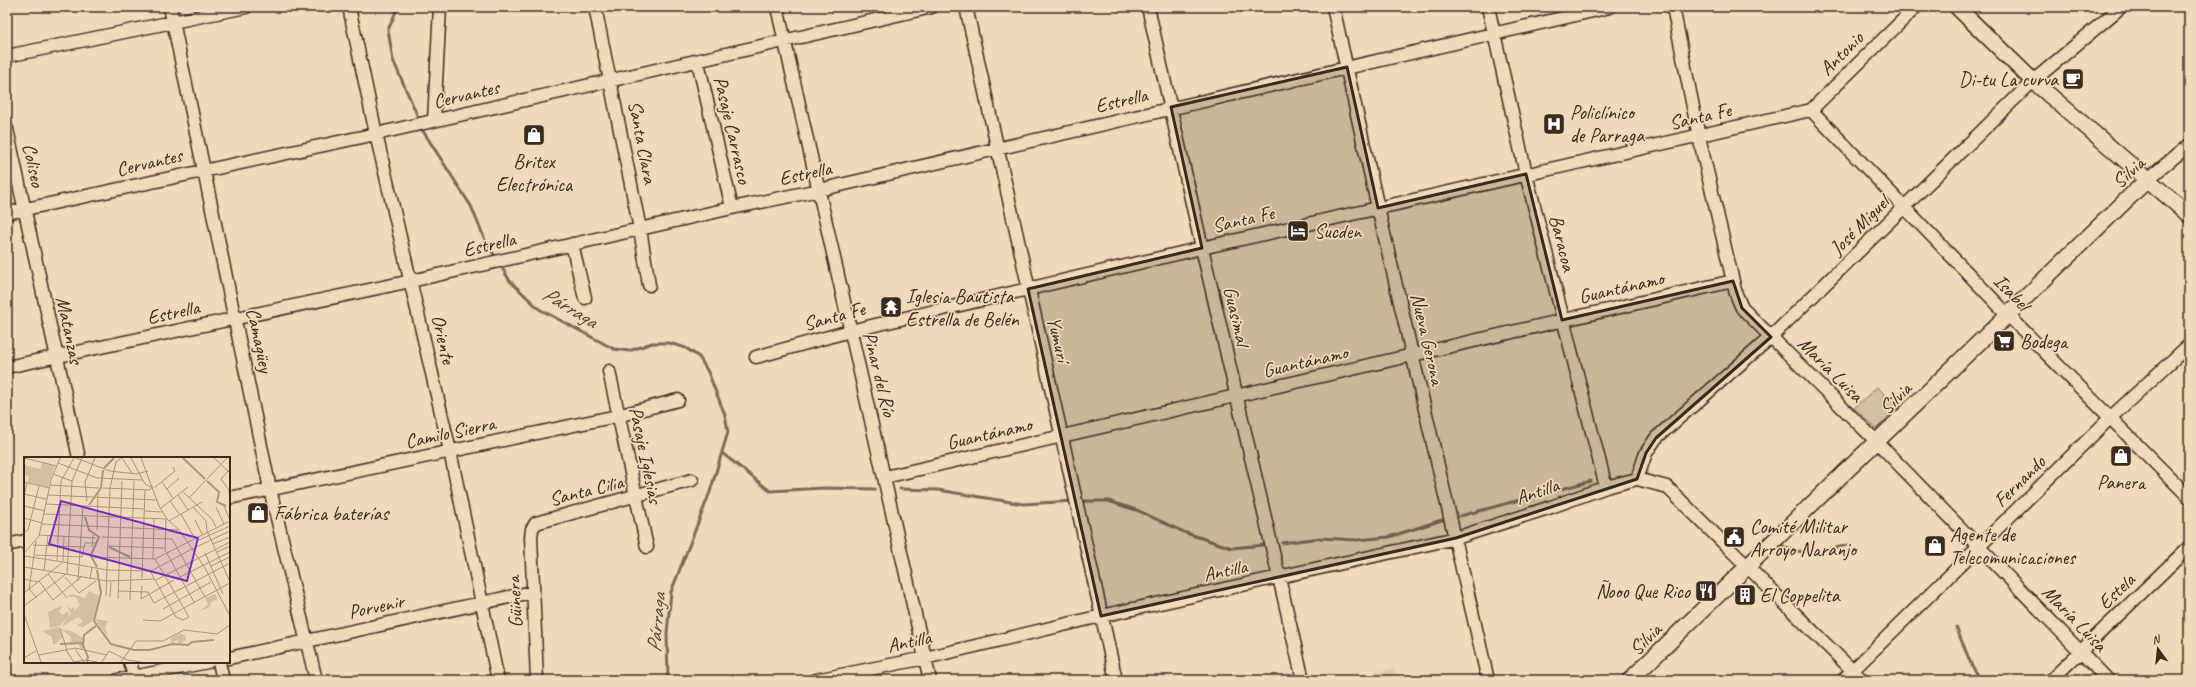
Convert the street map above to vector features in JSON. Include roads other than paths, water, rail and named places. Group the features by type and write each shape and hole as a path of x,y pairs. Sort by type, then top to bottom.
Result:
{"main road":[{"path":"1957,7 2033,81 2189,215"},
{"name":"Silvia","path":"1630,680 1746,567 1878,443 2007,314 2148,180"}],"street":[{"name":"Camagüey","path":"170,7 203,170 236,318 270,489 316,680"},
{"path":"7,56 246,7"},
{"name":"Oriente","path":"349,7 376,134 450,452 498,680"},
{"path":"430,121 440,7"},
{"name":"Santa Clara","path":"595,7 640,229 649,285"},
{"name":"Pinar del Río","path":"777,7 930,680"},
{"name":"Cervantes","path":"7,213 412,126 611,80 698,62 932,7"},
{"name":"Yumurí","path":"966,7 996,148 1116,680"},
{"name":"Guasimal","path":"1148,7 1202,248 1303,680"},
{"name":"Nueva Gerona","path":"1333,7 1378,208 1488,680"},
{"name":"Baracoa","path":"1488,7 1526,174 1562,320 1606,487"},
{"name":"Estrella","path":"7,367 411,281 732,208 819,190 1171,107 1610,7"},
{"name":"María Luisa","path":"1673,7 1698,136 1738,301 1742,308 1878,443 2108,680"},
{"name":"Antonio","path":"1811,110 1916,7"},
{"name":"José Miguel","path":"1637,479 1646,453 1656,438 1771,338 2033,81 2121,7"},
{"name":"Pasaje Carrasco","path":"698,62 732,208"},
{"name":"Santa Fe","path":"756,357 850,331 1202,248 1811,110"},
{"name":"Isabel","path":"1811,110 2007,314 2189,497"},
{"name":"Coliseo","path":"7,129 24,210"},
{"name":"Silvia","path":"2148,180 2189,145"},
{"name":"Matanzas","path":"24,210 79,457"},
{"path":"572,244 585,298"},
{"name":"Guantánamo","path":"885,477 1733,281"},
{"name":"Fernando","path":"1844,680 1980,548 2110,418 2189,345"},
{"name":"Pasaje Iglesias","path":"609,371 617,416 647,547"},
{"name":"Camilo Sierra","path":"230,498 617,416 678,400"},
{"path":"1637,479 1667,487 1746,567 1862,680"},
{"name":"Antilla","path":"816,680 925,658 1101,616 1456,538 1551,508 1606,487 1637,479"},
{"name":"Santa Cilia","path":"536,523 635,497 692,480"},
{"name":"Güinera","path":"536,523 532,528 531,537 532,592 537,680"},
{"path":"7,545 24,541"},
{"name":"Estela","path":"2051,680 2189,547"},
{"name":"Porvenir","path":"230,658 532,592"},
{"path":"130,663 135,678"},
{"path":"118,680 135,678 203,663"},
{"path":"218,663 223,680"}],"waterway":[{"name":"Párraga","path":"398,7 388,30 393,60 418,117"},
{"name":"Párraga","path":"423,131 471,206 485,240 496,258"},
{"name":"Párraga","path":"499,263 510,281 539,309 614,349 629,351 652,343 669,343 686,348 699,357 708,372 725,415 728,432 710,492 671,592 667,633 668,680"},
{"path":"722,453 770,491 824,488 875,489"},
{"path":"1460,516 1591,481"},
{"path":"900,489 938,490 1023,504 1074,501"},
{"path":"1080,501 1108,501 1139,511 1186,533 1232,548 1263,545"},
{"path":"1282,543 1320,538 1357,540 1389,537 1442,520"},
{"path":"1778,543 1786,548 1803,552 1821,551 1847,545"},
{"path":"1956,627 1971,664 1981,680"}],"place":[{"name":"Di-tu La curva","path":"2073,79"},
{"name":"Policlínico de Parraga","path":"1554,124"},
{"name":"Britex Electrónica","path":"534,135"},
{"name":"Sucden","path":"1298,231"},
{"name":"Iglesia Bautista Estrella de Belén","path":"891,307"},
{"name":"Bodega","path":"2004,341"},
{"name":"Panera","path":"2121,456"},
{"name":"Fábrica baterías","path":"258,513"},
{"name":"Comité Militar Arroyo Naranjo","path":"1734,537"},
{"name":"Agente de Telecomunicaciones","path":"1935,546"},
{"name":"Ñooo Que Rico","path":"1706,591"},
{"name":"El Coppelita","path":"1745,595"}]}
